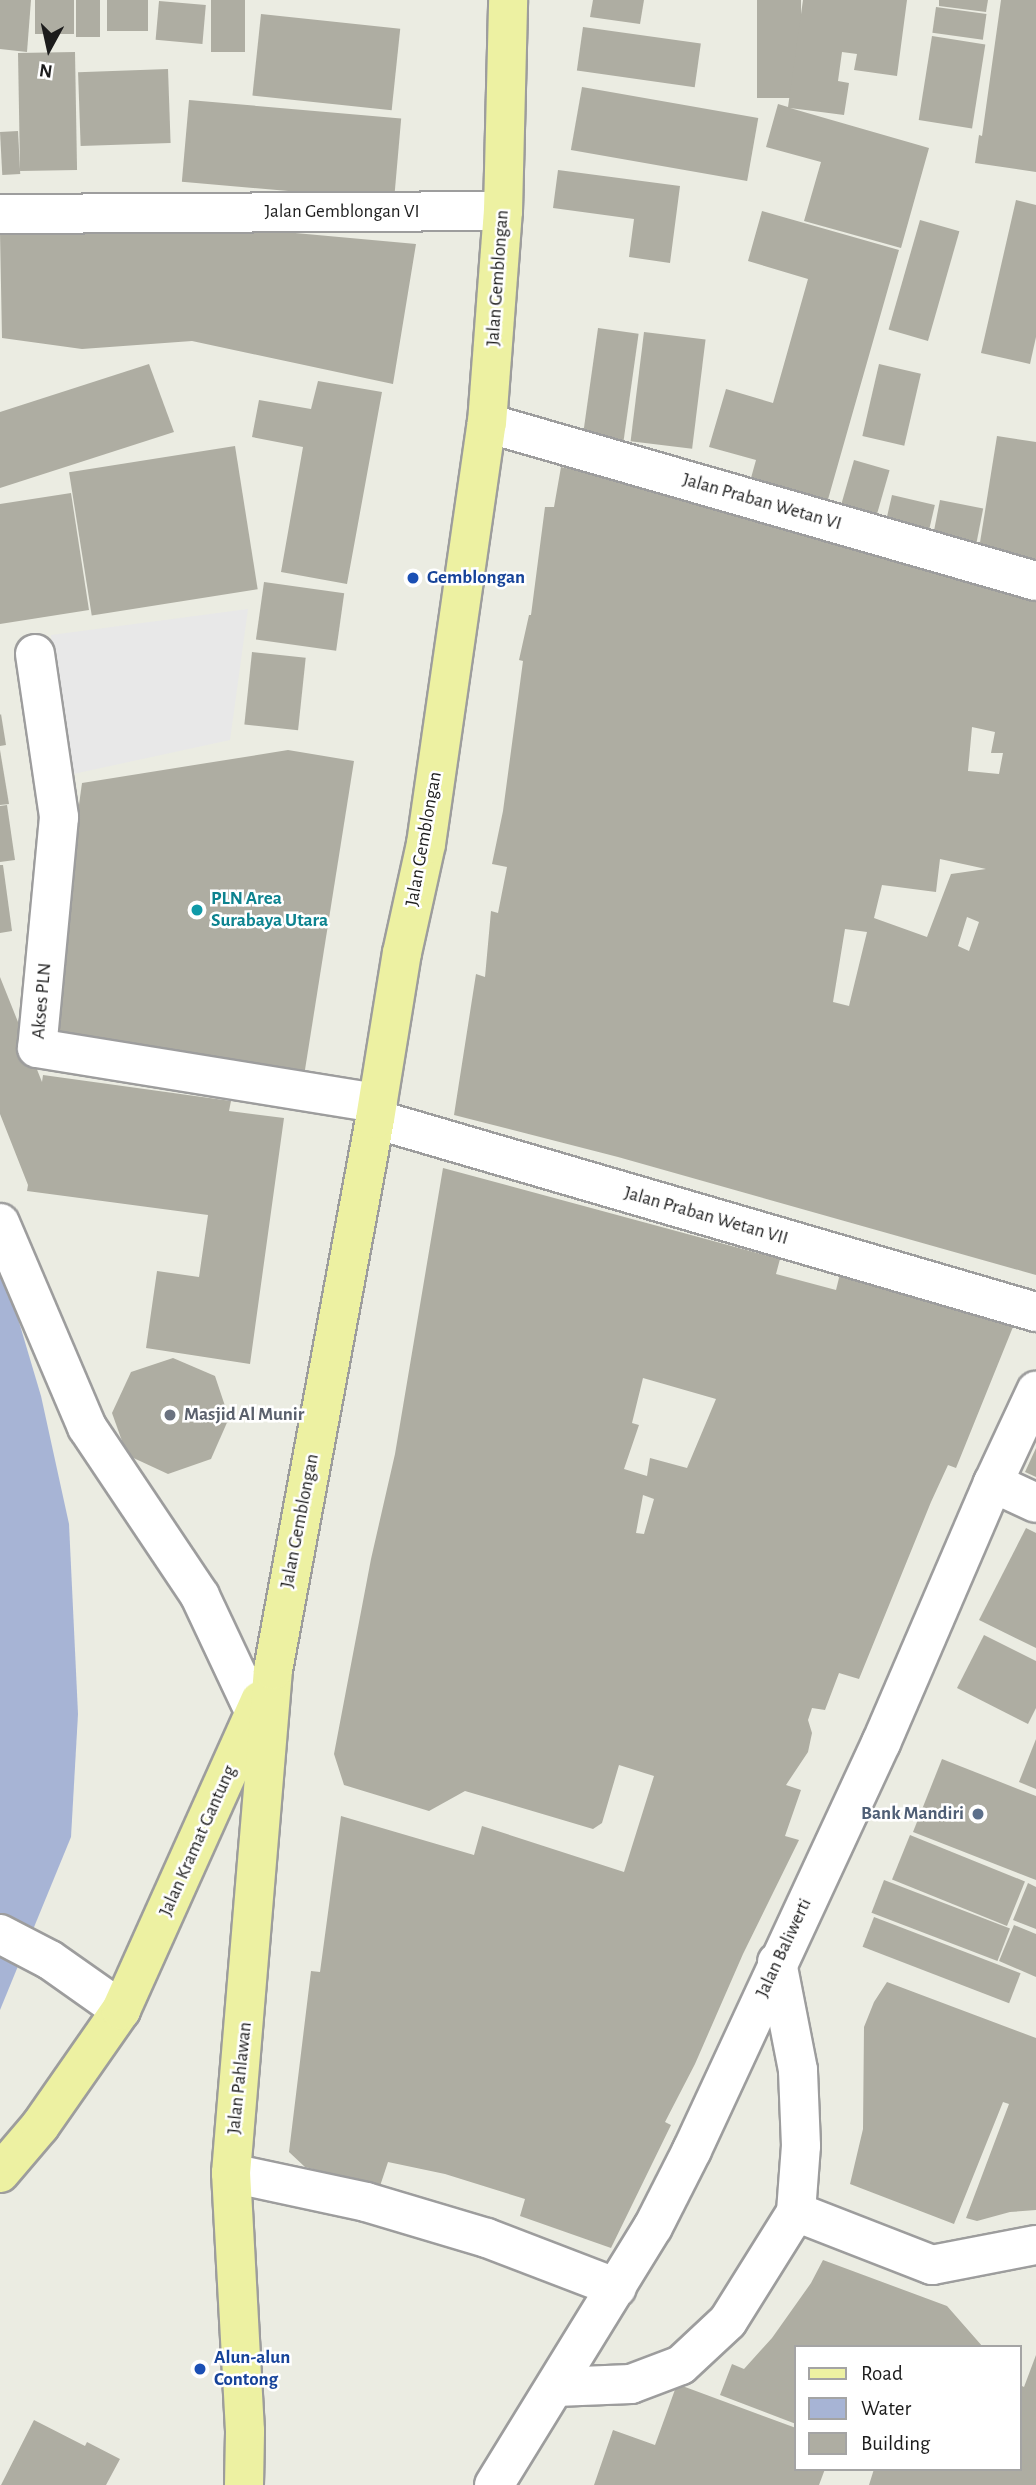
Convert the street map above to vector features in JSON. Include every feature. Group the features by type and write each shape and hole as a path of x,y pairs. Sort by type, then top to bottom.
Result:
{"main road":[{"name":"Jalan Gemblongan","path":"273,1670 376,1111 402,953 426,844 487,423 503,211 508,0"},
{"name":"Jalan Kramat Gantung","path":"0,2173 40,2126 121,2010 273,1670"},
{"name":"Jalan Pahlawan","path":"244,2485 246,2431 231,2173 273,1670"}],"street":[{"name":"Jalan Gemblongan VI","path":"0,214 503,211"},
{"name":"Jalan Praban Wetan VI","path":"487,423 1036,581"},
{"name":"Akses PLN","path":"34,654 59,817 37,1048 376,1111"},
{"name":"Jalan Praban Wetan VII","path":"376,1111 1036,1312"},
{"path":"0,1223 87,1427 200,1597 255,1713"},
{"name":"Jalan Baliwerti","path":"494,2485 617,2288 653,2227 692,2150 881,1743 993,1483 1036,1391"},
{"path":"993,1483 1036,1503"},
{"path":"0,1934 50,1961 121,2010"},
{"path":"556,2387 631,2384 681,2365 728,2321 796,2212 801,2146 798,2070 777,1962"},
{"path":"231,2173 366,2202 475,2235 617,2288"},
{"path":"796,2212 932,2265 1036,2245"}],"shaded area":[{"path":"248,609 230,740 64,776 51,635"}],"water":[{"path":"0,1258 41,1396 69,1524 78,1714 71,1837 0,2010"}],"building":[{"path":"0,0 31,0 27,52 0,49"},
{"path":"35,0 74,0 74,34 35,34"},
{"path":"76,0 100,0 100,37 76,37"},
{"path":"107,0 148,0 148,31 107,31"},
{"path":"211,0 245,0 245,52 211,52"},
{"path":"593,0 644,0 640,24 590,17"},
{"path":"757,0 801,0 801,98 757,98"},
{"path":"803,0 907,0 897,76 854,70 857,54 842,52 838,81 849,83 844,115 790,108 929,148 901,248 804,221 821,162 766,147 778,104 788,107"},
{"path":"939,0 988,0 986,12 939,6"},
{"path":"1001,0 1036,0 1036,172 975,163 979,135 982,136"},
{"path":"159,1 206,5 202,44 156,40"},
{"path":"936,7 987,14 983,40 932,33"},
{"path":"261,14 400,29 392,110 252,96"},
{"path":"583,27 701,44 695,87 577,71"},
{"path":"932,36 985,44 972,128 919,120"},
{"path":"75,52 77,170 20,171 18,53"},
{"path":"168,69 171,143 81,146 78,72"},
{"path":"582,87 758,118 747,181 571,150"},
{"path":"189,100 401,119 394,200 182,182"},
{"path":"18,131 20,174 2,175 0,132"},
{"path":"558,170 680,186 670,263 629,257 634,219 553,208"},
{"path":"1016,200 1036,205 1036,337 1030,364 981,353"},
{"path":"762,211 899,250 823,517 746,496 756,460 709,447 726,389 773,403 808,279 748,261"},
{"path":"154,220 416,244 393,384 192,341 82,349 2,338 0,233"},
{"path":"920,220 959,231 928,341 889,330"},
{"path":"598,328 639,334 623,442 583,436"},
{"path":"644,332 706,340 692,449 631,441"},
{"path":"149,364 174,432 0,488 0,412"},
{"path":"879,364 921,374 904,446 862,436"},
{"path":"318,381 382,392 347,584 281,572 303,447 252,437 259,400 311,409"},
{"path":"997,436 1036,442 1036,564 978,555"},
{"path":"235,446 258,589 92,615 69,472"},
{"path":"854,460 890,470 873,528 837,518"},
{"path":"561,467 811,520 807,536 891,555 1036,595 1036,1275 618,1157 454,1115 476,974 485,977 491,911 498,913 507,867 492,864 503,811 523,661 519,660 531,615 545,507 554,507","holes":["972,727 995,732 991,753 1003,753 999,774 968,771","940,859 986,869 951,874 927,937 874,918 882,885 936,892","967,917 979,922 969,951 958,946","845,929 867,932 849,1006 833,1002"]},
{"path":"71,493 89,610 0,624 0,504"},
{"path":"892,495 935,505 928,536 885,526"},
{"path":"940,500 983,508 974,556 931,548"},
{"path":"264,582 344,593 336,651 256,639"},
{"path":"252,652 306,658 298,730 244,725"},
{"path":"0,715 6,745 0,746"},
{"path":"0,750 9,804 0,805"},
{"name":"PLN Area Surabaya Utara","path":"288,750 354,761 304,1076 47,1036 82,783"},
{"path":"7,805 15,860 0,862 0,806"},
{"path":"0,865 3,865 12,931 0,933"},
{"path":"0,977 42,1082 43,1075 231,1101 229,1111 284,1118 250,1364 146,1348 157,1271 199,1277 208,1215 27,1191 28,1185 0,1114"},
{"path":"443,1168 780,1259 776,1274 836,1290 841,1270 1015,1322 956,1468 948,1465 931,1502 859,1679 839,1673 825,1710 812,1708 808,1720 812,1733 808,1752 786,1785 801,1790 785,1836 799,1840 743,1954 695,2064 665,2122 671,2125 611,2248 520,2216 525,2199 445,2174 388,2162 380,2186 305,2167 289,2152 311,1971 320,1972 341,1816 474,1855 482,1826 624,1872 654,1776 619,1765 602,1823 593,1829 465,1791 429,1811 344,1785 334,1754 371,1559 395,1454","holes":["643,1378 716,1399 687,1468 650,1458 647,1476 624,1469 639,1425 632,1423","643,1495 654,1499 644,1534 636,1533"]},
{"name":"Masjid Al Munir","path":"173,1358 215,1376 229,1418 211,1459 168,1474 127,1455 112,1413 131,1372"},
{"path":"1036,1448 1036,1477 1025,1472"},
{"path":"1026,1528 1036,1533 1036,1648 979,1620"},
{"path":"984,1635 1036,1661 1036,1708 1028,1724 957,1688"},
{"path":"1036,1739 1036,1789 1019,1782"},
{"name":"Bank Mandiri","path":"942,1759 1036,1796 1036,1880 913,1832"},
{"path":"910,1835 1025,1881 1007,1926 892,1880"},
{"path":"884,1880 1010,1928 997,1961 871,1913"},
{"path":"1028,1883 1036,1887 1036,1929 1013,1920"},
{"path":"874,1917 1021,1973 1009,2003 863,1947"},
{"path":"1014,1925 1036,1934 1036,1977 999,1961"},
{"path":"887,1982 1036,2038 1036,2210 1010,2212 977,2221 966,2218 1009,2104 1003,2102 954,2224 850,2184 863,2129 864,2027 874,2002"},
{"path":"823,2260 947,2306 981,2345 794,2345 794,2423 720,2395 732,2364 744,2369 772,2338 811,2283"},
{"path":"1036,2355 1036,2485 869,2485 873,2471 1022,2471 1022,2386 1024,2387"},
{"path":"677,2384 794,2427 794,2471 824,2471 819,2485 594,2485 613,2430 655,2445"},
{"path":"34,2420 85,2446 87,2442 120,2459 106,2485 1,2485"}],"place":[{"name":"Gemblongan","path":"413,578"},
{"name":"PLN Area Surabaya Utara","path":"197,910"},
{"name":"Masjid Al Munir","path":"170,1415"},
{"name":"Bank Mandiri","path":"978,1814"},
{"name":"Alun-alun Contong","path":"200,2369"}]}
